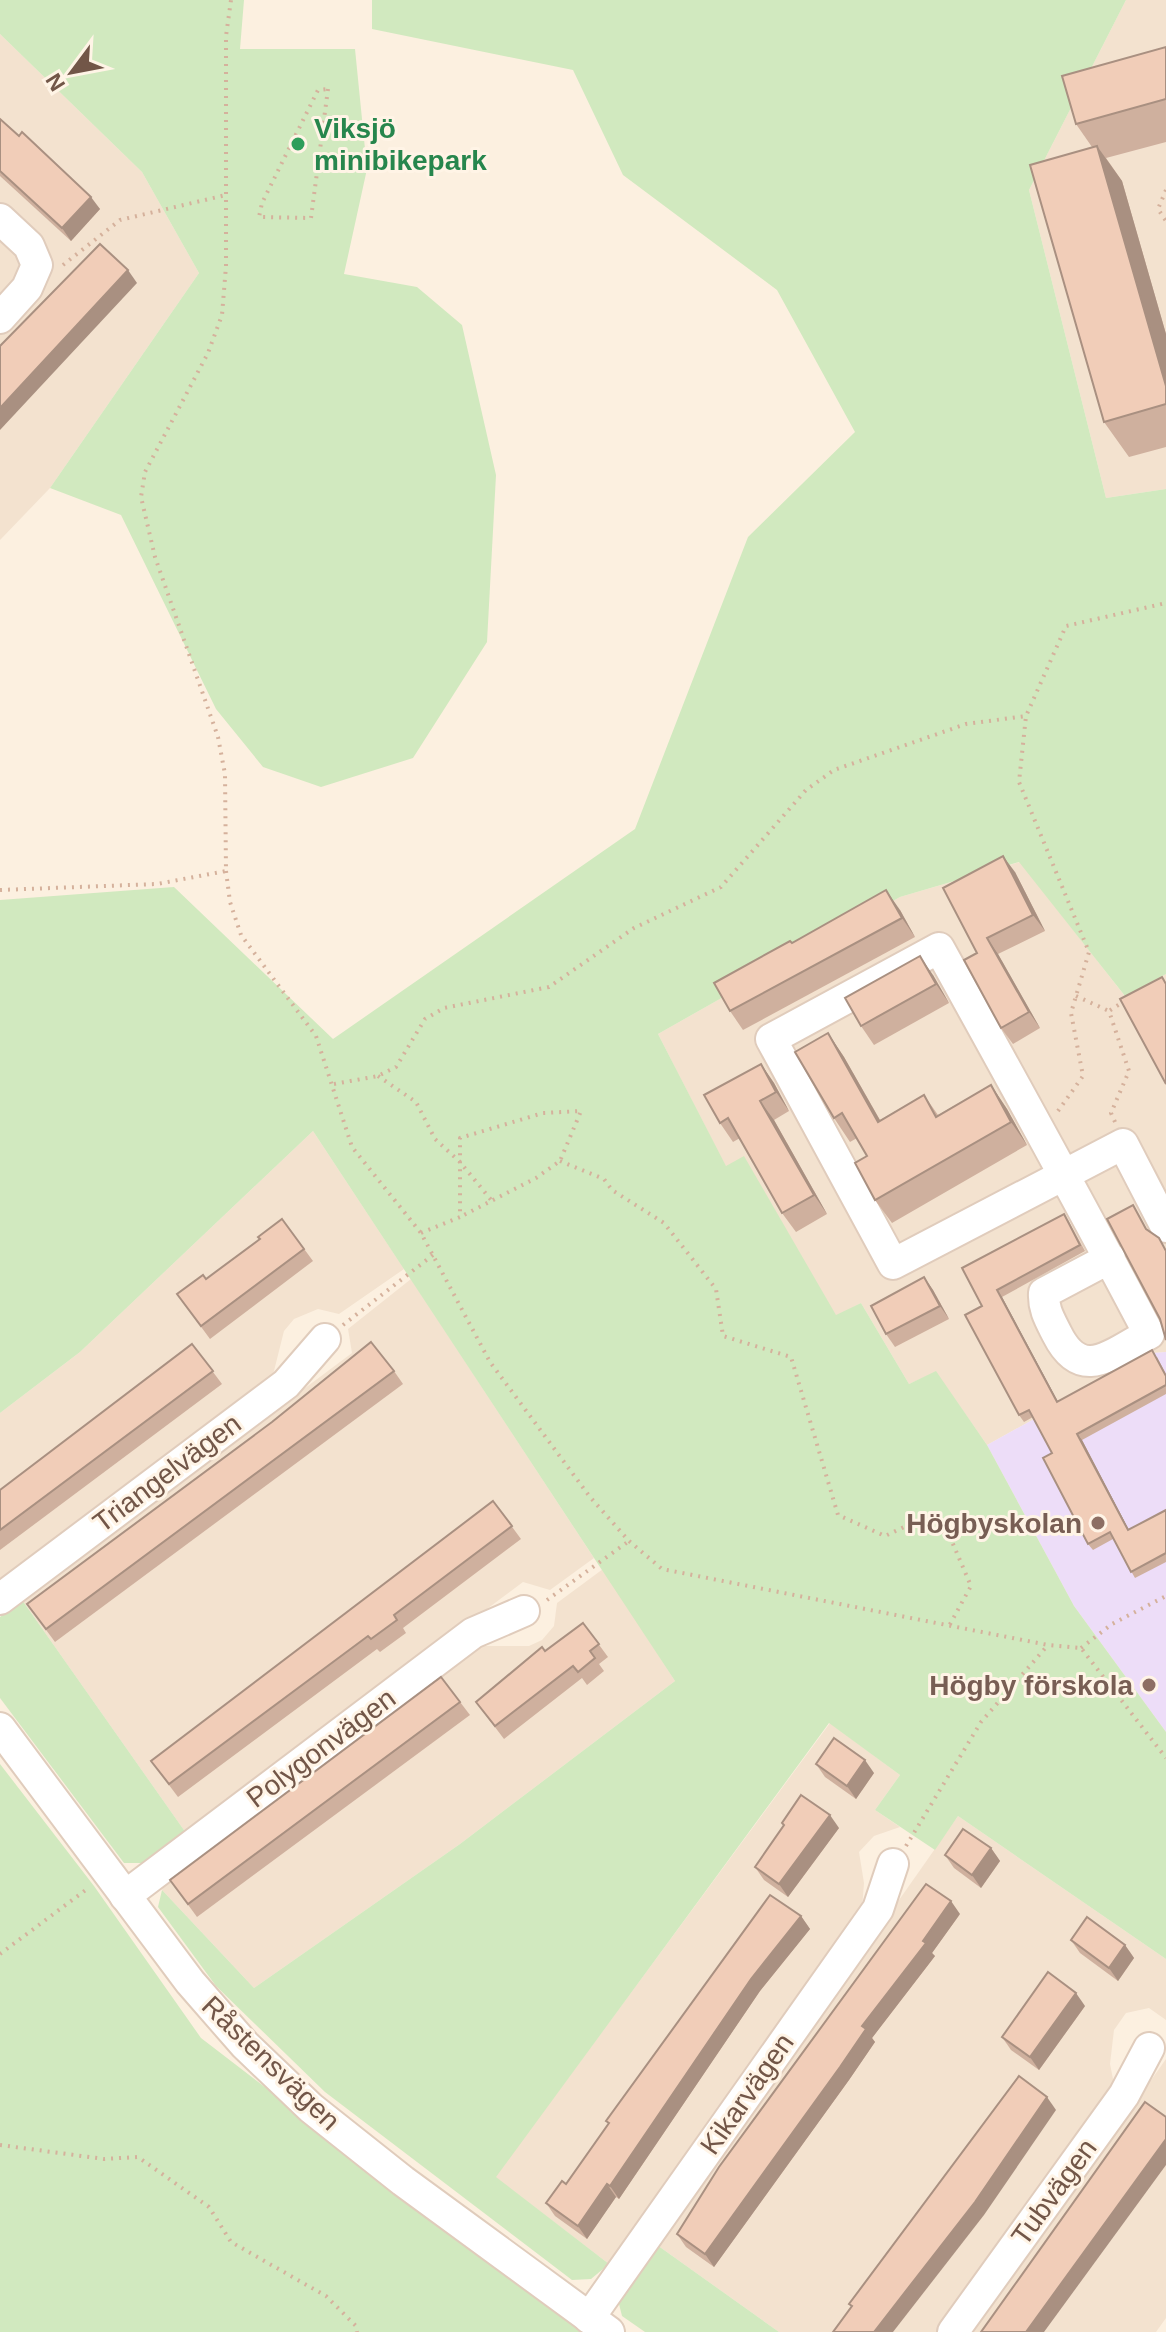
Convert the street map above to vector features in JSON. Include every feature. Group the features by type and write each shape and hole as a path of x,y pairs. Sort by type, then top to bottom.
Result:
{"street":[{"path":"0,219 29,246 37,265 27,288 0,318"},
{"path":"1110,1258 1065,1173 939,948 771,1039 893,1264 1065,1173 1123,1144 1166,1227"},
{"name":"Triangelvägen","path":"0,1599 286,1384 325,1339"},
{"name":"Polygonvägen","path":"117,1884 473,1633 524,1611"},
{"name":"Råstensvägen","path":"0,1728 190,1982 245,2045 311,2108 599,2325"},
{"name":"Kikarvägen","path":"599,2325 878,1909 893,1864"},
{"name":"Tubvägen","path":"953,2332 1124,2095 1149,2048"}],"path":[{"path":"231,0 226,36 222,315 208,353 145,472 141,497 155,557 218,737 225,774 226,871 230,902 241,935 316,1036 352,1147 421,1233 490,1362 590,1497 629,1541 662,1569 1048,1645 1081,1648 1112,1624 1166,1596"},
{"path":"328,89 311,218 259,217 262,203 318,90 328,89"},
{"path":"1166,190 1158,209 1166,221"},
{"path":"37,265 63,266 120,220 226,195"},
{"path":"1042,1132 1083,1076 1071,1013 1089,952 1019,782 1026,716 1066,626 1166,603"},
{"path":"334,1084 378,1076 396,1067 425,1019 444,1008 549,987 634,928 721,887 806,790 834,770 966,724 1026,716"},
{"path":"0,890 157,884 226,871"},
{"path":"1076,996 1109,1011 1129,1071 1111,1113 1123,1144"},
{"path":"1109,1011 1132,997"},
{"path":"378,1076 416,1102 435,1139 460,1162 492,1201"},
{"path":"421,1233 460,1217 492,1201 536,1178 560,1161 581,1111 543,1113 460,1138 460,1217"},
{"path":"560,1161 604,1179 612,1190 664,1223 716,1289 723,1336 791,1357 838,1515 885,1536 923,1518 950,1537 971,1586 949,1626"},
{"path":"325,1339 433,1255"},
{"path":"524,1611 551,1598 629,1541"},
{"path":"893,1864 920,1827 981,1722 1048,1645"},
{"path":"1081,1648 1166,1758"},
{"path":"0,1954 117,1884"},
{"path":"0,2145 104,2159 138,2157 209,2207 231,2242 326,2296 356,2326 357,2332"}],"shaded area":[{"path":"1126,0 1166,0 1166,489 1106,498 1029,190"},
{"path":"0,34 142,172 199,273 50,488 0,540"},
{"path":"1020,862 1124,995 1166,974 1166,1352 1153,1353 987,1445 936,1372 909,1384 861,1303 836,1316 744,1157 726,1167 658,1034 900,897"},
{"path":"313,1131 404,1269 339,1314 318,1309 294,1319 284,1331 272,1379 0,1585 0,1413 80,1352"},
{"path":"411,1279 594,1558 550,1590 523,1582 186,1833 22,1600 352,1353 348,1329"},
{"name":"Högbyskolan","path":"1166,1352 1166,1732 1074,1606 987,1445 1153,1353"},
{"path":"603,1569 675,1681 460,1844 254,1988 162,1890 169,1877 478,1646 529,1646 542,1640 554,1626 557,1603"},
{"path":"830,1723 900,1775 875,1810 900,1827 874,1836 859,1852 864,1883 862,1909 609,2264 495,2177"},
{"path":"958,1816 1166,1959 1166,2020 1149,2008 1126,2013 1114,2030 1110,2064 1114,2084 940,2332 779,2332 657,2245"},
{"path":"1166,2059 1166,2318 1156,2332 973,2332"}],"green space":[{"path":"0,0 244,0 240,49 355,49 367,169 344,274 417,287 462,325 496,475 487,642 413,758 321,787 263,767 216,709 121,515 50,488 199,273 142,172 0,34"},
{"path":"372,0 1126,0 1029,190 1106,498 1166,489 1166,974 1125,996 1019,862 900,897 658,1034 726,1166 744,1156 836,1315 861,1303 909,1384 936,1371 987,1445 1074,1606 1166,1732 1166,1959 958,1816 935,1850 875,1810 900,1775 829,1723 496,2177 609,2264 591,2279 572,2280 325,2092 216,1986 158,1907 162,1890 254,1988 460,1844 675,1681 313,1131 80,1352 0,1413 0,900 174,887 333,1039 635,829 748,537 855,432 777,290 623,175 573,70 372,29"},
{"path":"22,1600 186,1833 149,1863 124,1863 0,1698 0,1617"},
{"path":"0,1764 94,1886 201,2038 583,2332 0,2332"},
{"path":"657,2245 779,2332 645,2332 622,2316 618,2300"}],"building":[{"path":"1166,47 1166,99 1076,124 1062,76"},
{"path":"0,119 19,136 22,132 91,197 62,228 0,171"},
{"path":"1097,146 1166,386 1166,404 1104,422 1030,165"},
{"path":"100,244 128,270 0,408 0,346"},
{"path":"1003,856 1033,915 987,938 1029,1012 1001,1028 964,960 977,953 943,888"},
{"path":"886,890 902,918 730,1011 714,983"},
{"path":"920,956 936,984 861,1026 845,998"},
{"path":"1162,977 1166,984 1166,1084 1120,999"},
{"path":"828,1033 878,1122 924,1095 936,1117 991,1085 1011,1122 875,1200 855,1163 867,1156 842,1113 834,1118 795,1052"},
{"path":"761,1064 776,1092 760,1101 814,1195 782,1213 728,1118 720,1123 704,1095"},
{"path":"1133,1205 1146,1229 1159,1238 1166,1251 1166,1340 1160,1319 1107,1219"},
{"path":"1064,1214 1080,1245 997,1290 1057,1402 1152,1350 1166,1376 1166,1385 1077,1434 1128,1530 1166,1510 1166,1553 1131,1572 1110,1532 1088,1544 1043,1458 1052,1453 1029,1410 1019,1415 965,1315 982,1306 962,1268"},
{"path":"282,1219 304,1249 201,1326 177,1294 203,1275 206,1279"},
{"path":"924,1277 940,1306 886,1334 871,1306"},
{"path":"371,1342 394,1371 46,1629 27,1604 272,1422"},
{"path":"192,1344 213,1371 0,1530 0,1490"},
{"path":"493,1501 512,1526 394,1615 397,1620 371,1639 368,1636 169,1784 151,1761"},
{"path":"583,1623 599,1644 590,1651 595,1658 578,1672 573,1666 495,1726 476,1702 542,1647 545,1651"},
{"path":"441,1677 460,1702 188,1904 170,1880"},
{"path":"834,1738 865,1760 847,1786 816,1764"},
{"path":"801,1795 830,1815 779,1884 755,1867"},
{"path":"963,1829 991,1848 972,1875 945,1855"},
{"path":"926,1884 951,1901 923,1941 926,1943 862,2026 866,2029 840,2067 705,2254 677,2234 719,2167"},
{"path":"770,1895 801,1916 751,1979 610,2186 607,2184 578,2226 546,2203 562,2181 566,2184 609,2123 606,2121"},
{"path":"1087,1917 1125,1945 1109,1968 1071,1940"},
{"path":"1048,1972 1076,1993 1030,2057 1002,2037"},
{"path":"1019,2076 1047,2097 975,2202 874,2332 833,2332 852,2306 849,2304"},
{"path":"1145,2102 1166,2117 1166,2139 1026,2332 981,2332"}],"place":[{"name":"Viksjö minibikepark","path":"298,144"},
{"name":"Högbyskolan","path":"1098,1523"},
{"name":"Högby förskola","path":"1149,1685"}]}
